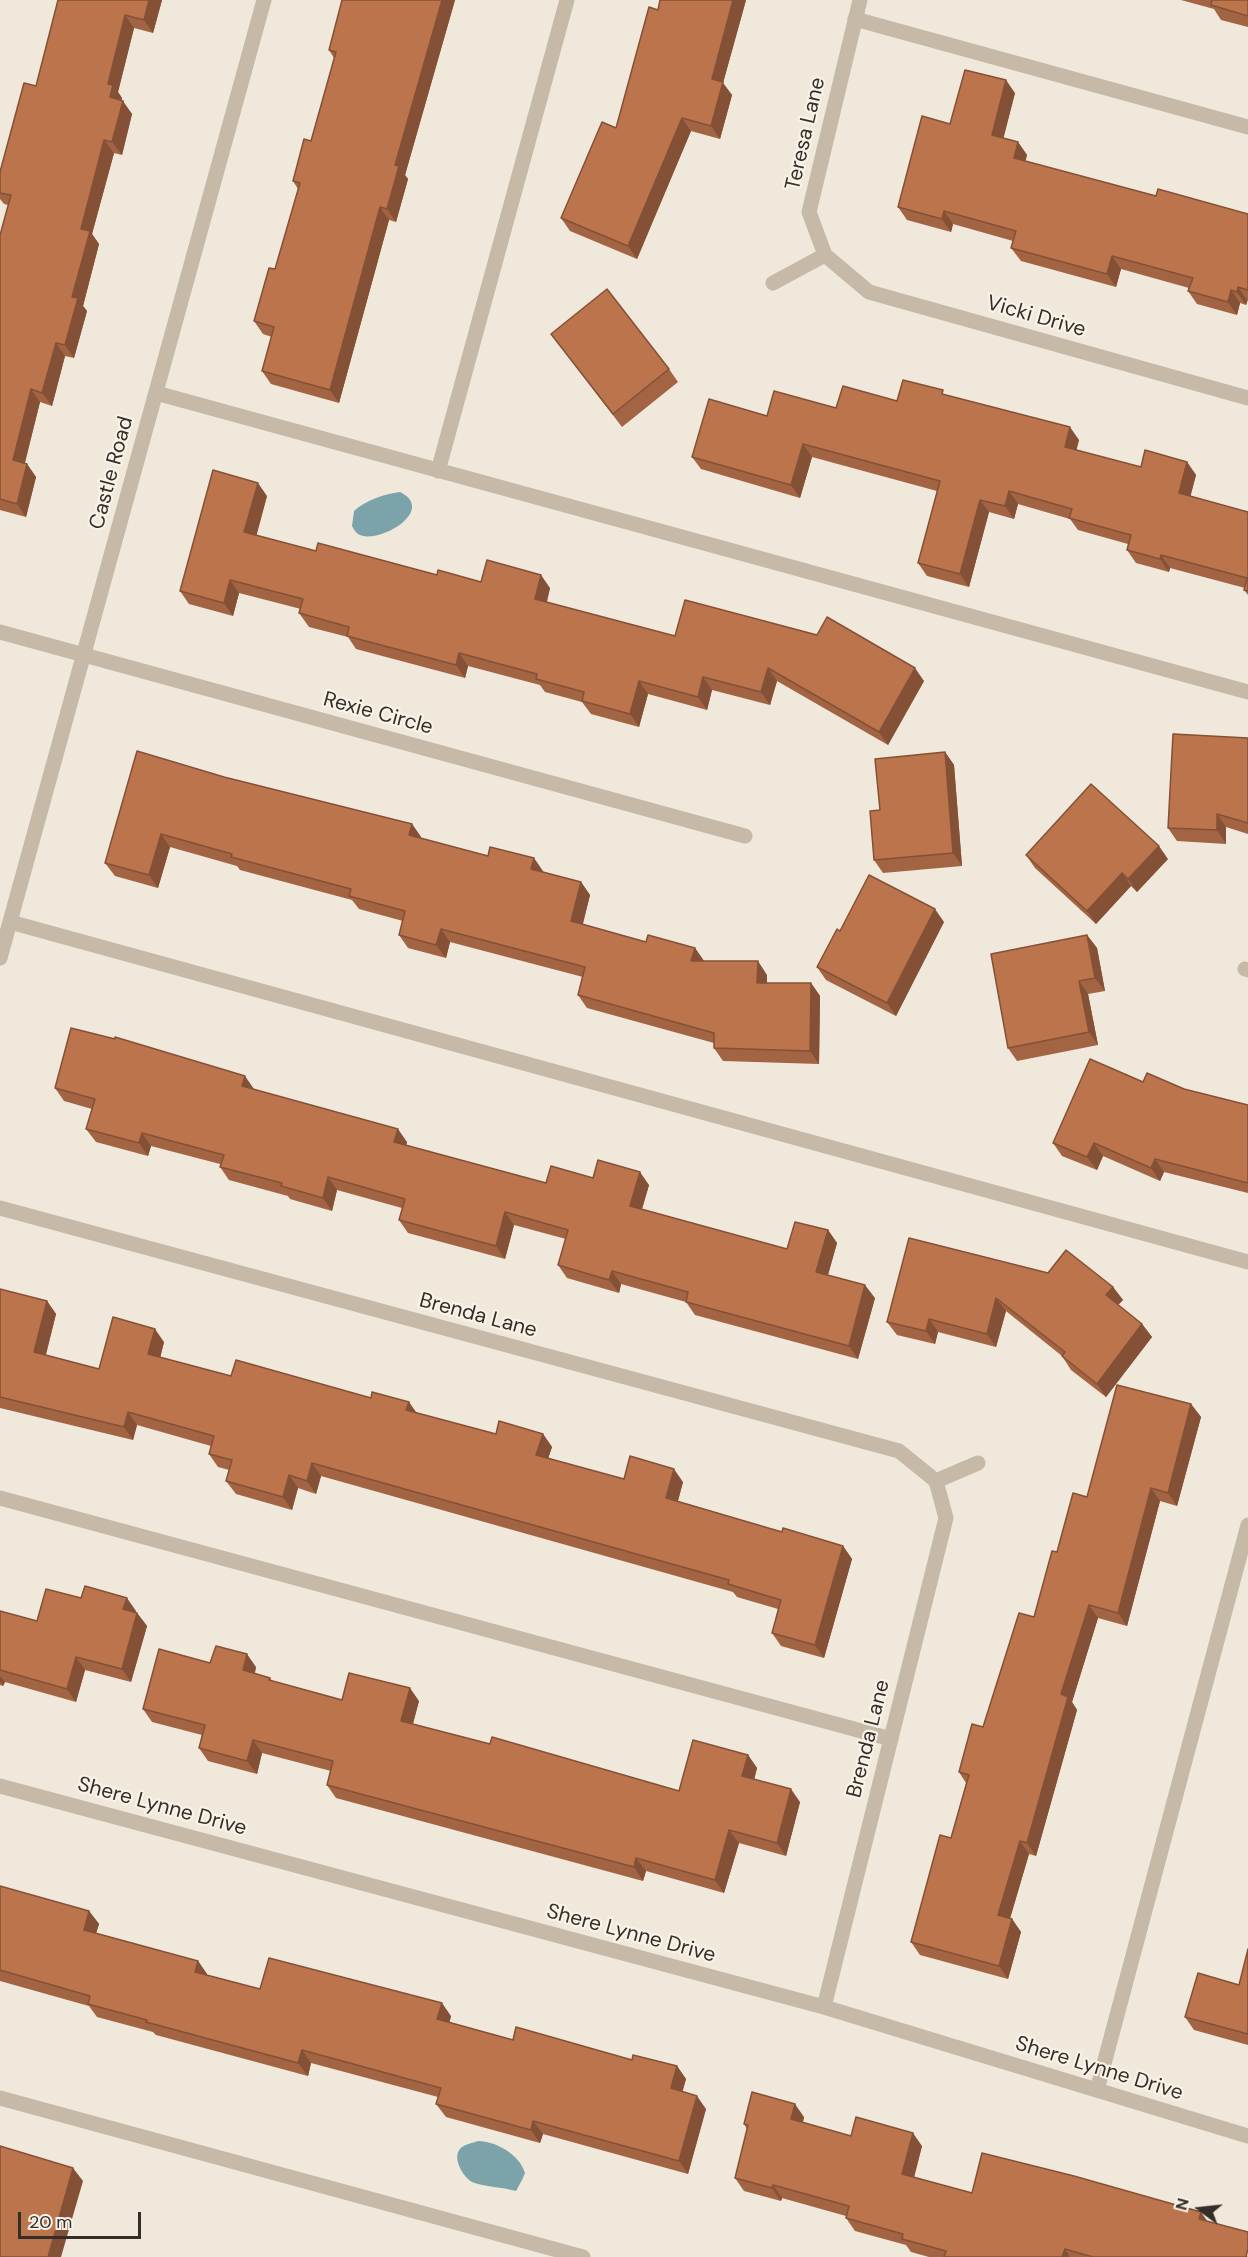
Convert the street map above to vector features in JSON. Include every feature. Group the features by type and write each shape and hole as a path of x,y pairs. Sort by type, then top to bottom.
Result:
{"street":[{"name":"Castle Road","path":"0,958 264,0"},
{"path":"438,471 567,0"},
{"name":"Teresa Lane","path":"825,255 809,212 860,0"},
{"path":"855,19 1248,127"},
{"path":"773,283 825,255"},
{"name":"Vicki Drive","path":"825,255 869,292 1248,398"},
{"path":"156,393 1248,692"},
{"name":"Rexie Circle","path":"0,632 745,836"},
{"path":"10,922 1248,1262"},
{"name":"Brenda Lane","path":"0,1208 899,1451 936,1481 946,1518 824,2007"},
{"path":"936,1481 978,1463"},
{"path":"0,1498 891,1738"},
{"path":"1096,2090 1248,1525"},
{"name":"Shere Lynne Drive","path":"0,1786 824,2007 1248,2136"},
{"path":"0,2098 583,2257"}],"water":[{"path":"400,492 410,500 412,508 408,517 400,525 378,535 367,536 356,532 352,526 354,511 376,498"},
{"path":"478,2141 499,2146 518,2160 525,2173 516,2191 477,2184 465,2176 458,2162 458,2153 464,2146"}],"building":[{"path":"58,0 149,0 144,20 125,15 108,84 113,85 110,97 123,101 112,142 104,140 81,229 90,231 72,297 78,298 65,345 56,343 42,393 31,389 13,460 27,464 17,504 0,499 0,235 11,195 0,193 0,172 24,83 36,86"},
{"path":"342,0 442,0 395,165 399,166 387,209 380,207 330,390 262,371 274,327 254,321 269,268 275,269 300,183 293,181 304,139 311,141 336,52 329,50"},
{"path":"660,0 733,0 712,79 723,82 711,126 682,118 628,246 561,218 602,122 616,128 649,7 658,10"},
{"path":"1212,0 1248,0 1248,16 1211,5"},
{"path":"965,70 1006,80 992,135 1018,142 1014,158 1156,196 1158,189 1248,214 1248,290 1238,287 1237,292 1231,290 1228,302 1188,291 1193,278 1112,256 1107,274 1011,248 1016,231 944,211 942,219 898,207 922,116 950,124"},
{"path":"607,289 669,369 613,414 551,334"},
{"path":"903,380 943,390 942,394 1070,427 1065,447 1141,467 1145,450 1187,462 1179,493 1248,512 1248,591 1244,590 1247,578 1161,555 1160,559 1127,550 1131,535 1069,518 1072,509 1009,491 1005,506 980,500 960,574 918,563 940,481 803,444 791,485 692,457 709,399 767,416 774,391 836,408 843,386 897,401"},
{"path":"213,470 258,483 244,532 316,551 318,543 437,575 438,570 481,582 487,560 541,575 535,599 675,636 685,600 817,635 827,617 915,668 879,732 768,668 761,692 703,677 698,697 639,681 630,714 582,701 584,692 536,679 537,674 459,653 456,665 347,636 349,627 299,613 303,599 230,580 224,603 180,591"},
{"path":"1173,734 1248,738 1248,823 1217,814 1217,830 1168,828"},
{"path":"137,751 224,777 412,824 409,835 488,856 490,847 534,858 531,869 581,882 571,921 646,942 648,935 695,948 691,961 758,961 757,983 811,983 810,1051 714,1048 714,1033 578,995 585,967 441,929 436,945 399,935 405,911 349,896 351,889 231,857 232,854 161,834 149,875 105,863"},
{"path":"945,752 953,853 874,860 870,811 880,810 875,759"},
{"path":"1091,784 1159,846 1128,879 1122,873 1087,911 1026,855"},
{"path":"869,875 935,909 887,1003 817,967 837,929 840,931"},
{"path":"1087,935 1095,978 1079,981 1089,1032 1008,1048 991,954"},
{"path":"71,1028 115,1039 115,1037 245,1076 242,1086 398,1129 394,1142 546,1183 551,1166 593,1178 598,1160 640,1172 630,1206 787,1249 795,1222 828,1230 816,1272 865,1285 849,1346 686,1302 688,1292 612,1271 609,1280 558,1265 568,1230 505,1212 496,1246 399,1220 405,1199 328,1177 323,1198 281,1186 282,1183 220,1167 224,1155 142,1133 139,1143 86,1129 95,1099 55,1088"},
{"path":"1090,1059 1143,1082 1147,1073 1184,1089 1248,1105 1248,1183 1155,1159 1151,1168 1094,1143 1087,1157 1053,1143"},
{"path":"909,1238 1048,1273 1066,1250 1113,1287 1106,1295 1142,1324 1097,1384 1062,1356 1065,1352 996,1298 987,1334 929,1319 926,1331 887,1322"},
{"path":"0,1289 47,1301 34,1352 99,1369 113,1317 155,1329 148,1354 231,1376 236,1360 371,1398 372,1392 409,1402 406,1410 496,1434 499,1421 543,1434 536,1455 624,1479 630,1456 674,1469 666,1498 782,1532 783,1528 843,1546 815,1645 772,1633 781,1600 728,1584 729,1580 312,1463 307,1481 289,1475 283,1497 226,1481 232,1460 209,1454 214,1436 128,1412 124,1427 0,1397"},
{"path":"1117,1385 1191,1404 1168,1493 1151,1488 1118,1613 1089,1605 1061,1694 1068,1697 1027,1843 1020,1841 998,1915 1012,1919 999,1966 911,1942 940,1835 951,1838 969,1775 959,1772 972,1724 983,1727 1019,1613 1034,1617 1052,1551 1057,1552 1073,1493 1087,1497"},
{"path":"85,1586 127,1598 123,1609 137,1613 122,1669 76,1657 67,1689 0,1670 0,1611 37,1621 46,1589 81,1598"},
{"path":"216,1646 247,1654 243,1670 270,1678 269,1680 342,1700 349,1673 410,1688 401,1721 490,1744 492,1737 679,1791 693,1740 748,1755 742,1776 791,1789 777,1843 729,1830 715,1880 636,1858 634,1867 327,1785 333,1761 253,1740 247,1761 199,1748 205,1725 143,1709 159,1649 210,1663"},
{"path":"0,1886 89,1911 84,1930 198,1961 195,1972 260,1989 269,1958 442,2003 437,2019 513,2040 516,2027 632,2060 633,2055 677,2066 671,2088 697,2096 679,2161 533,2121 531,2130 436,2104 441,2088 302,2050 298,2063 88,2004 90,1996 0,1970"},
{"path":"1248,1949 1248,2034 1185,2017 1198,1973 1239,1985"},
{"path":"752,2092 795,2104 791,2119 851,2136 856,2117 913,2133 902,2174 972,2193 982,2153 1201,2212 1199,2219 1248,2232 1246,2257 1093,2257 1065,2249 1062,2257 944,2257 946,2251 902,2239 903,2234 846,2218 849,2206 773,2185 772,2188 735,2178 748,2125 744,2124"},
{"path":"0,2146 73,2168 48,2257 0,2257"}]}
